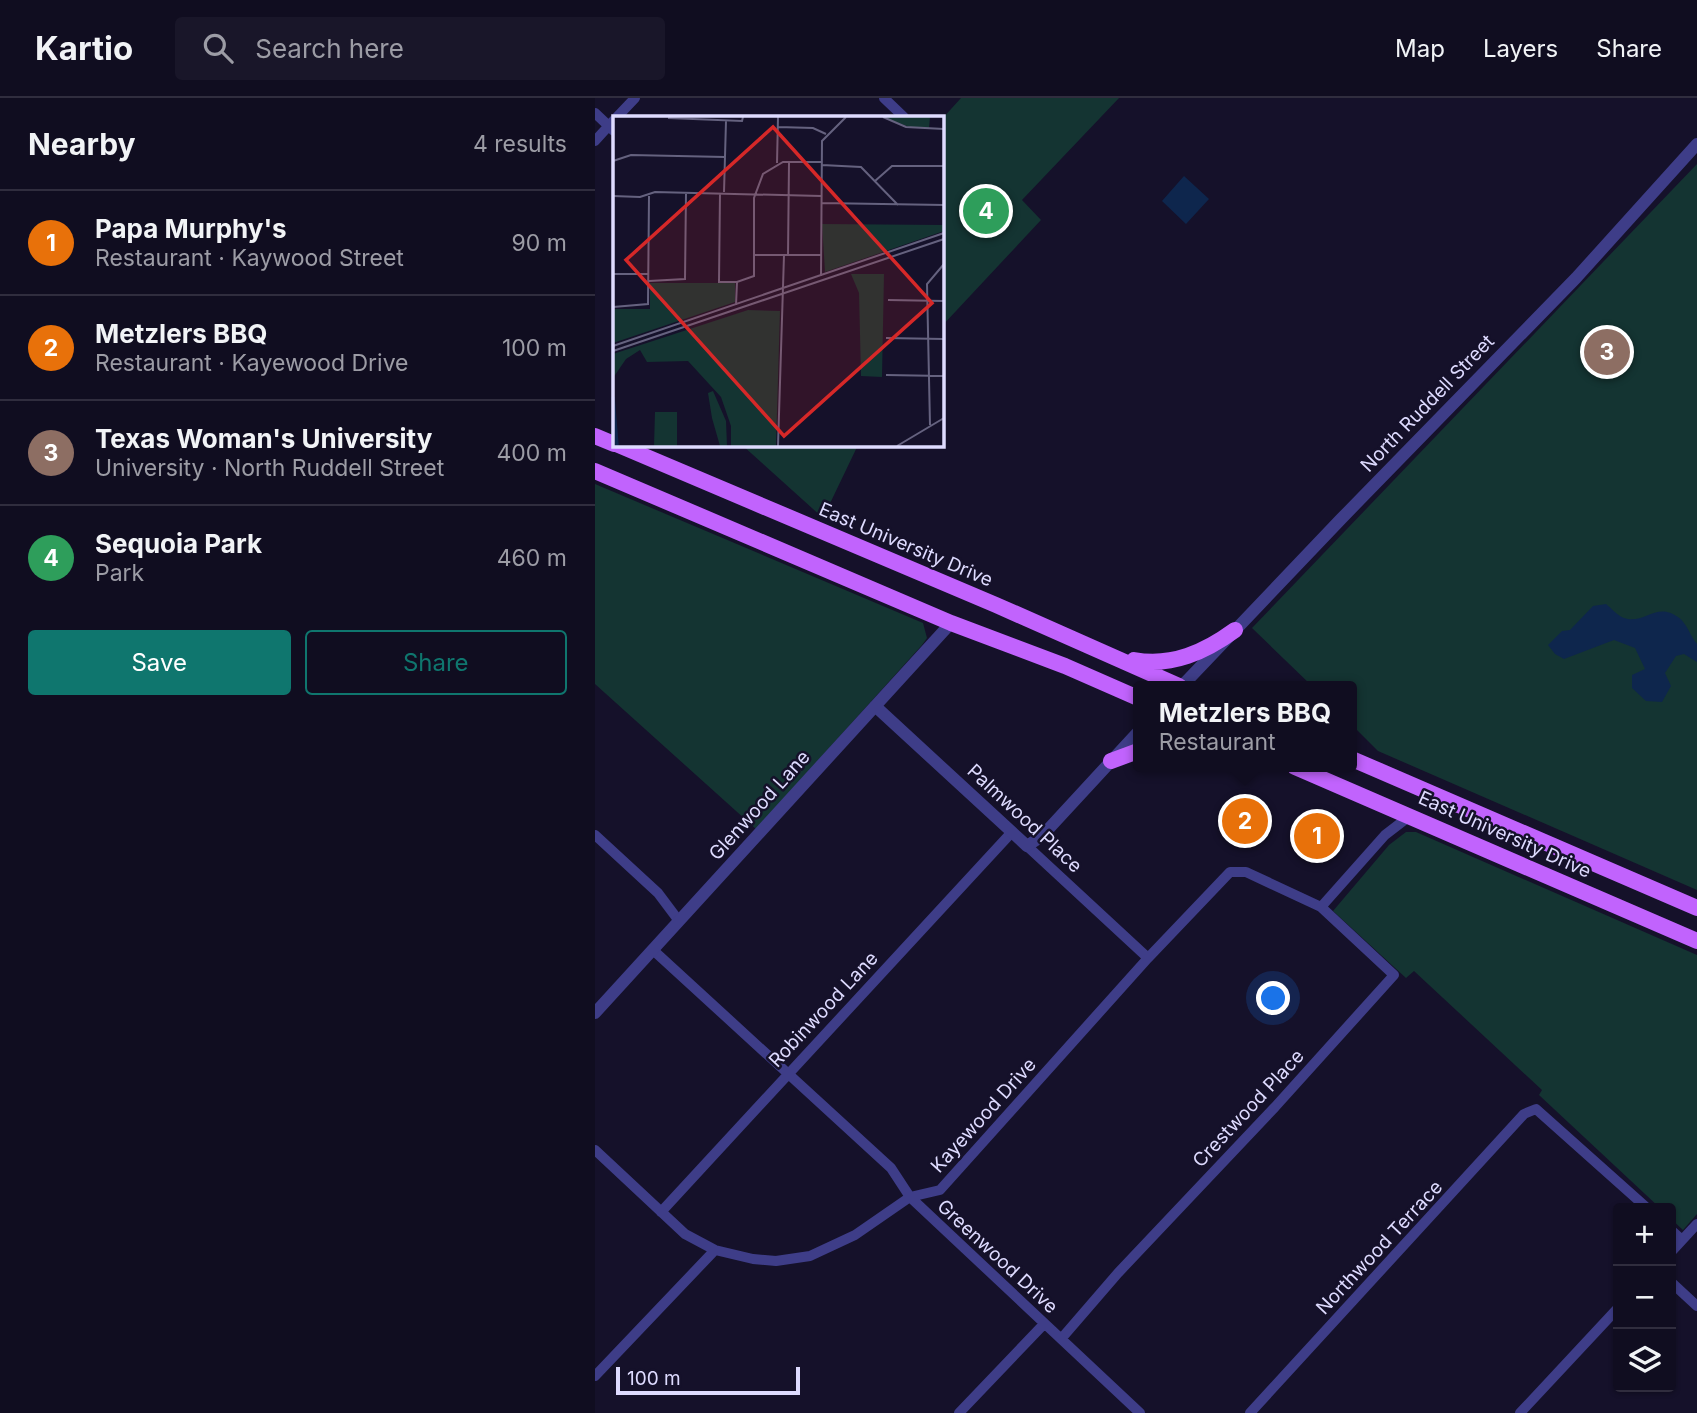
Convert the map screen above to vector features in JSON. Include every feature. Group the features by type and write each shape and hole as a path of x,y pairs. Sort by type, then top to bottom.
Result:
{"main road":[{"name":"East University Drive","path":"595,436 613,443"},
{"name":"East University Drive","path":"620,446 1169,681"},
{"path":"595,471 951,623 1065,666 1133,696"},
{"path":"1105,653 1137,661 1170,661 1206,649 1235,630"},
{"path":"1111,761 1133,753"},
{"name":"East University Drive","path":"1357,761 1697,908"},
{"name":"East University Drive","path":"1307,772 1697,941"}],"street":[{"path":"620,116 635,98"},
{"path":"884,98 903,116"},
{"path":"595,113 613,122"},
{"path":"595,141 613,124"},
{"name":"North Ruddell Street","path":"1185,681 1576,278 1697,144"},
{"name":"Glenwood Lane","path":"595,1013 951,623"},
{"name":"Palmwood Place","path":"875,706 1149,958"},
{"path":"1027,846 1042,836 1133,737"},
{"path":"1321,907 1385,835 1411,815"},
{"name":"Robinwood Lane","path":"661,1212 1012,832"},
{"path":"595,835 658,893 679,921"},
{"name":"Kayewood Drive","path":"595,1150 685,1234 715,1250 753,1259 776,1261 810,1256 855,1235 910,1197 940,1190 1230,872 1246,872 1321,907"},
{"name":"Crestwood Place","path":"1061,1339 1118,1273 1275,1107 1394,975 1321,907"},
{"name":"Greenwood Drive","path":"653,950 891,1168 910,1197 1140,1413"},
{"name":"Northwood Terrace","path":"1250,1413 1524,1114 1536,1108 1641,1203"},
{"path":"1676,1247 1697,1224"},
{"path":"1676,1235 1682,1240"},
{"path":"595,1376 715,1250"},
{"path":"1676,1287 1697,1306"},
{"path":"1520,1413 1613,1313"},
{"path":"959,1413 1044,1324"}],"green space":[{"path":"961,98 1119,98 1022,200 1041,220 943,325 943,118"},
{"path":"1697,164 1697,890 1378,751 1357,730 1357,681 1307,681 1252,628"},
{"path":"743,446 857,446 823,518"},
{"path":"595,484 923,623 927,638 922,645 756,829 595,684"},
{"path":"1406,832 1416,832 1697,955 1697,1214 1683,1230 1676,1224 1676,1203 1655,1203 1539,1095 1542,1090 1414,971 1406,978 1333,911 1389,845"}],"water":[{"path":"1184,176 1209,199 1186,224 1162,201"},
{"path":"1606,604 1622,617 1631,619 1663,611 1670,613 1684,623 1697,644 1697,662 1684,654 1676,656 1665,673 1671,686 1662,702 1646,701 1632,688 1632,675 1645,669 1635,648 1614,640 1564,659 1555,654 1548,645 1562,631 1570,630 1593,606"}],"place":[{"name":"Sequoia Park","path":"986,211"},
{"name":"Texas Woman's University","path":"1607,352"},
{"name":"Metzlers BBQ","path":"1245,821"},
{"name":"Papa Murphy's","path":"1317,836"}]}
